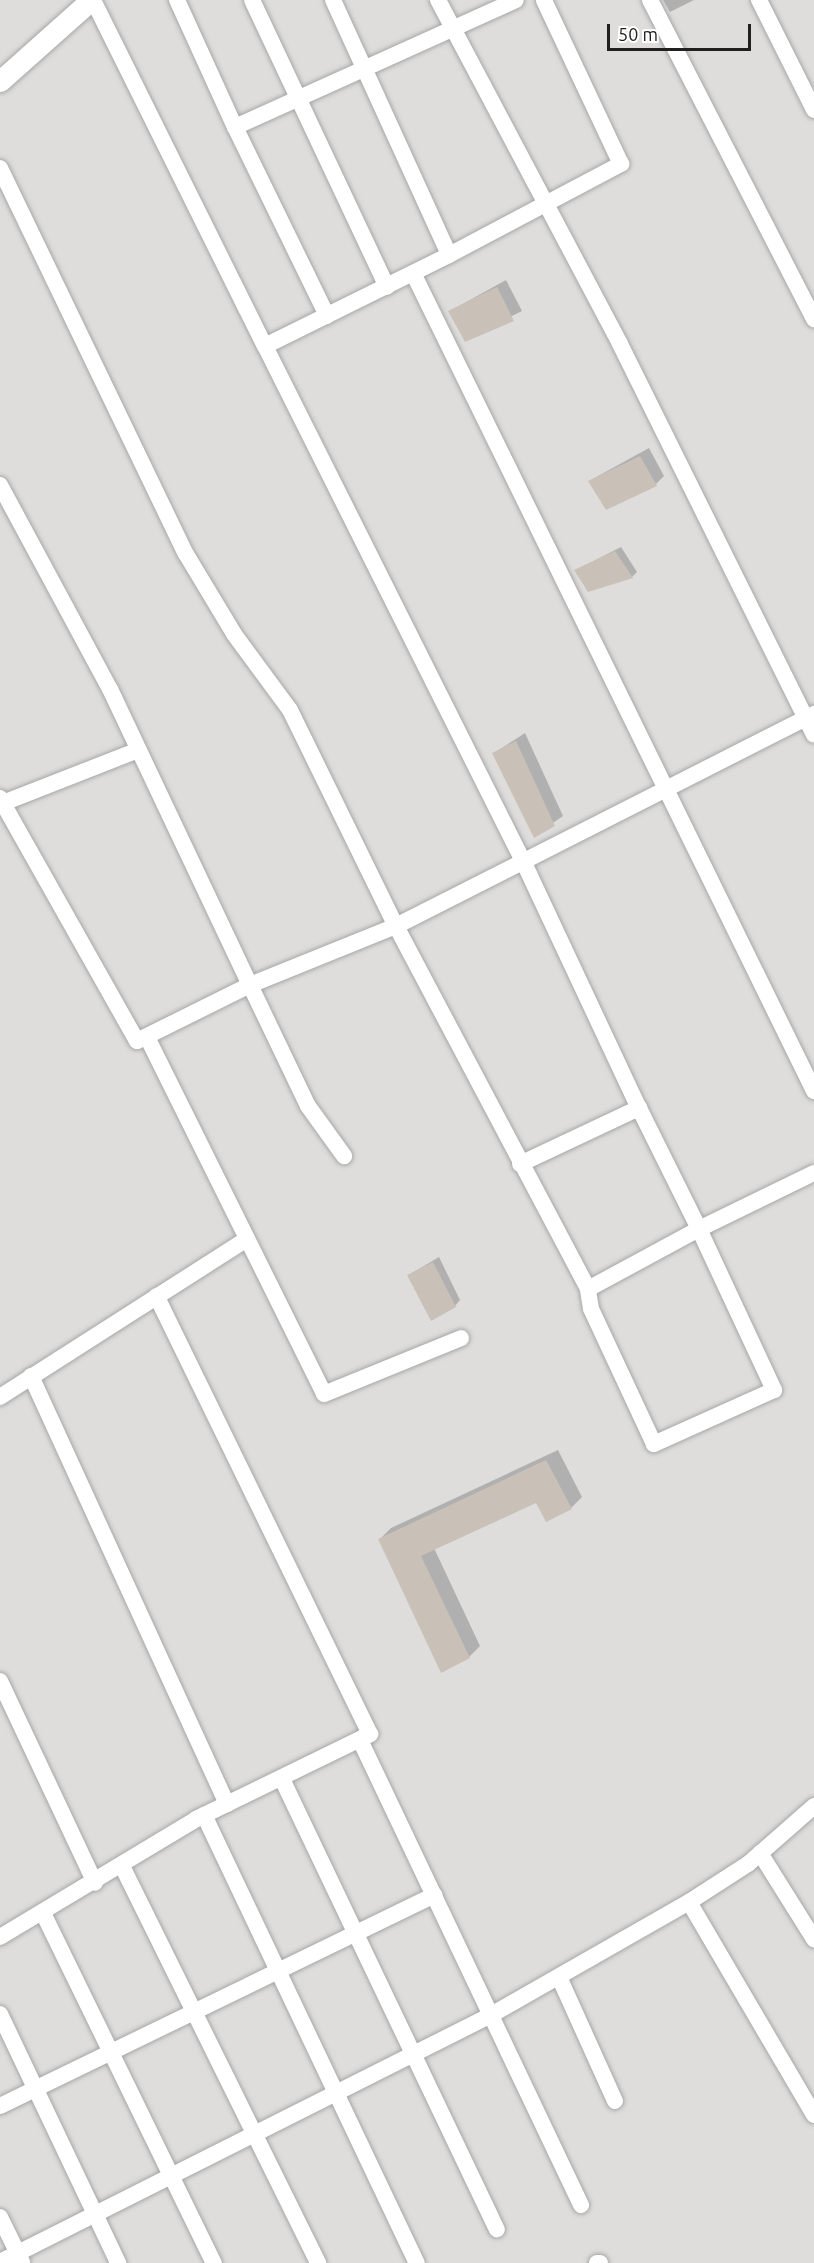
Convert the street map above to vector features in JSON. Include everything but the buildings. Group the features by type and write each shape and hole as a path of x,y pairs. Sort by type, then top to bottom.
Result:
{"street":[{"path":"0,81 92,0 524,863 774,1390 654,1444 591,1309 588,1289 396,926 290,710 234,634 186,554 0,168"},
{"path":"177,0 235,127 327,316"},
{"path":"252,0 387,287"},
{"path":"333,0 449,255"},
{"path":"438,0 543,204 620,344 810,716 814,734"},
{"path":"235,127 516,0"},
{"path":"266,346 414,275 621,164 544,0"},
{"path":"650,0 814,319"},
{"path":"759,0 814,110"},
{"path":"414,275 814,1091"},
{"path":"0,485 138,750 308,1106 344,1156"},
{"path":"138,750 1,801 137,1041 250,985 396,926 667,792 810,716"},
{"path":"147,1037 324,1394 461,1338"},
{"path":"520,1164 639,1108"},
{"path":"588,1289 699,1229 814,1173"},
{"path":"0,1397 247,1239"},
{"path":"0,1937 94,1883 204,1815 282,1779 370,1734 156,1296"},
{"path":"31,1376 227,1804"},
{"path":"0,1682 94,1883"},
{"path":"360,1740 581,2205"},
{"path":"282,1779 497,2229"},
{"path":"0,2262 20,2258 96,2214 338,2095 492,2015 689,1902 760,1853 814,1806"},
{"path":"204,1815 417,2263"},
{"path":"760,1853 814,1939"},
{"path":"122,1866 197,2012 318,2263"},
{"path":"0,2106 197,2012 278,1968 434,1895"},
{"path":"689,1902 814,2115"},
{"path":"43,1913 174,2176 214,2263"},
{"path":"559,1977 615,2101"},
{"path":"0,2014 118,2263"},
{"path":"0,2217 20,2258"}],"shaded area":[{"path":"0,0 814,0 814,2263 0,2263"}]}
